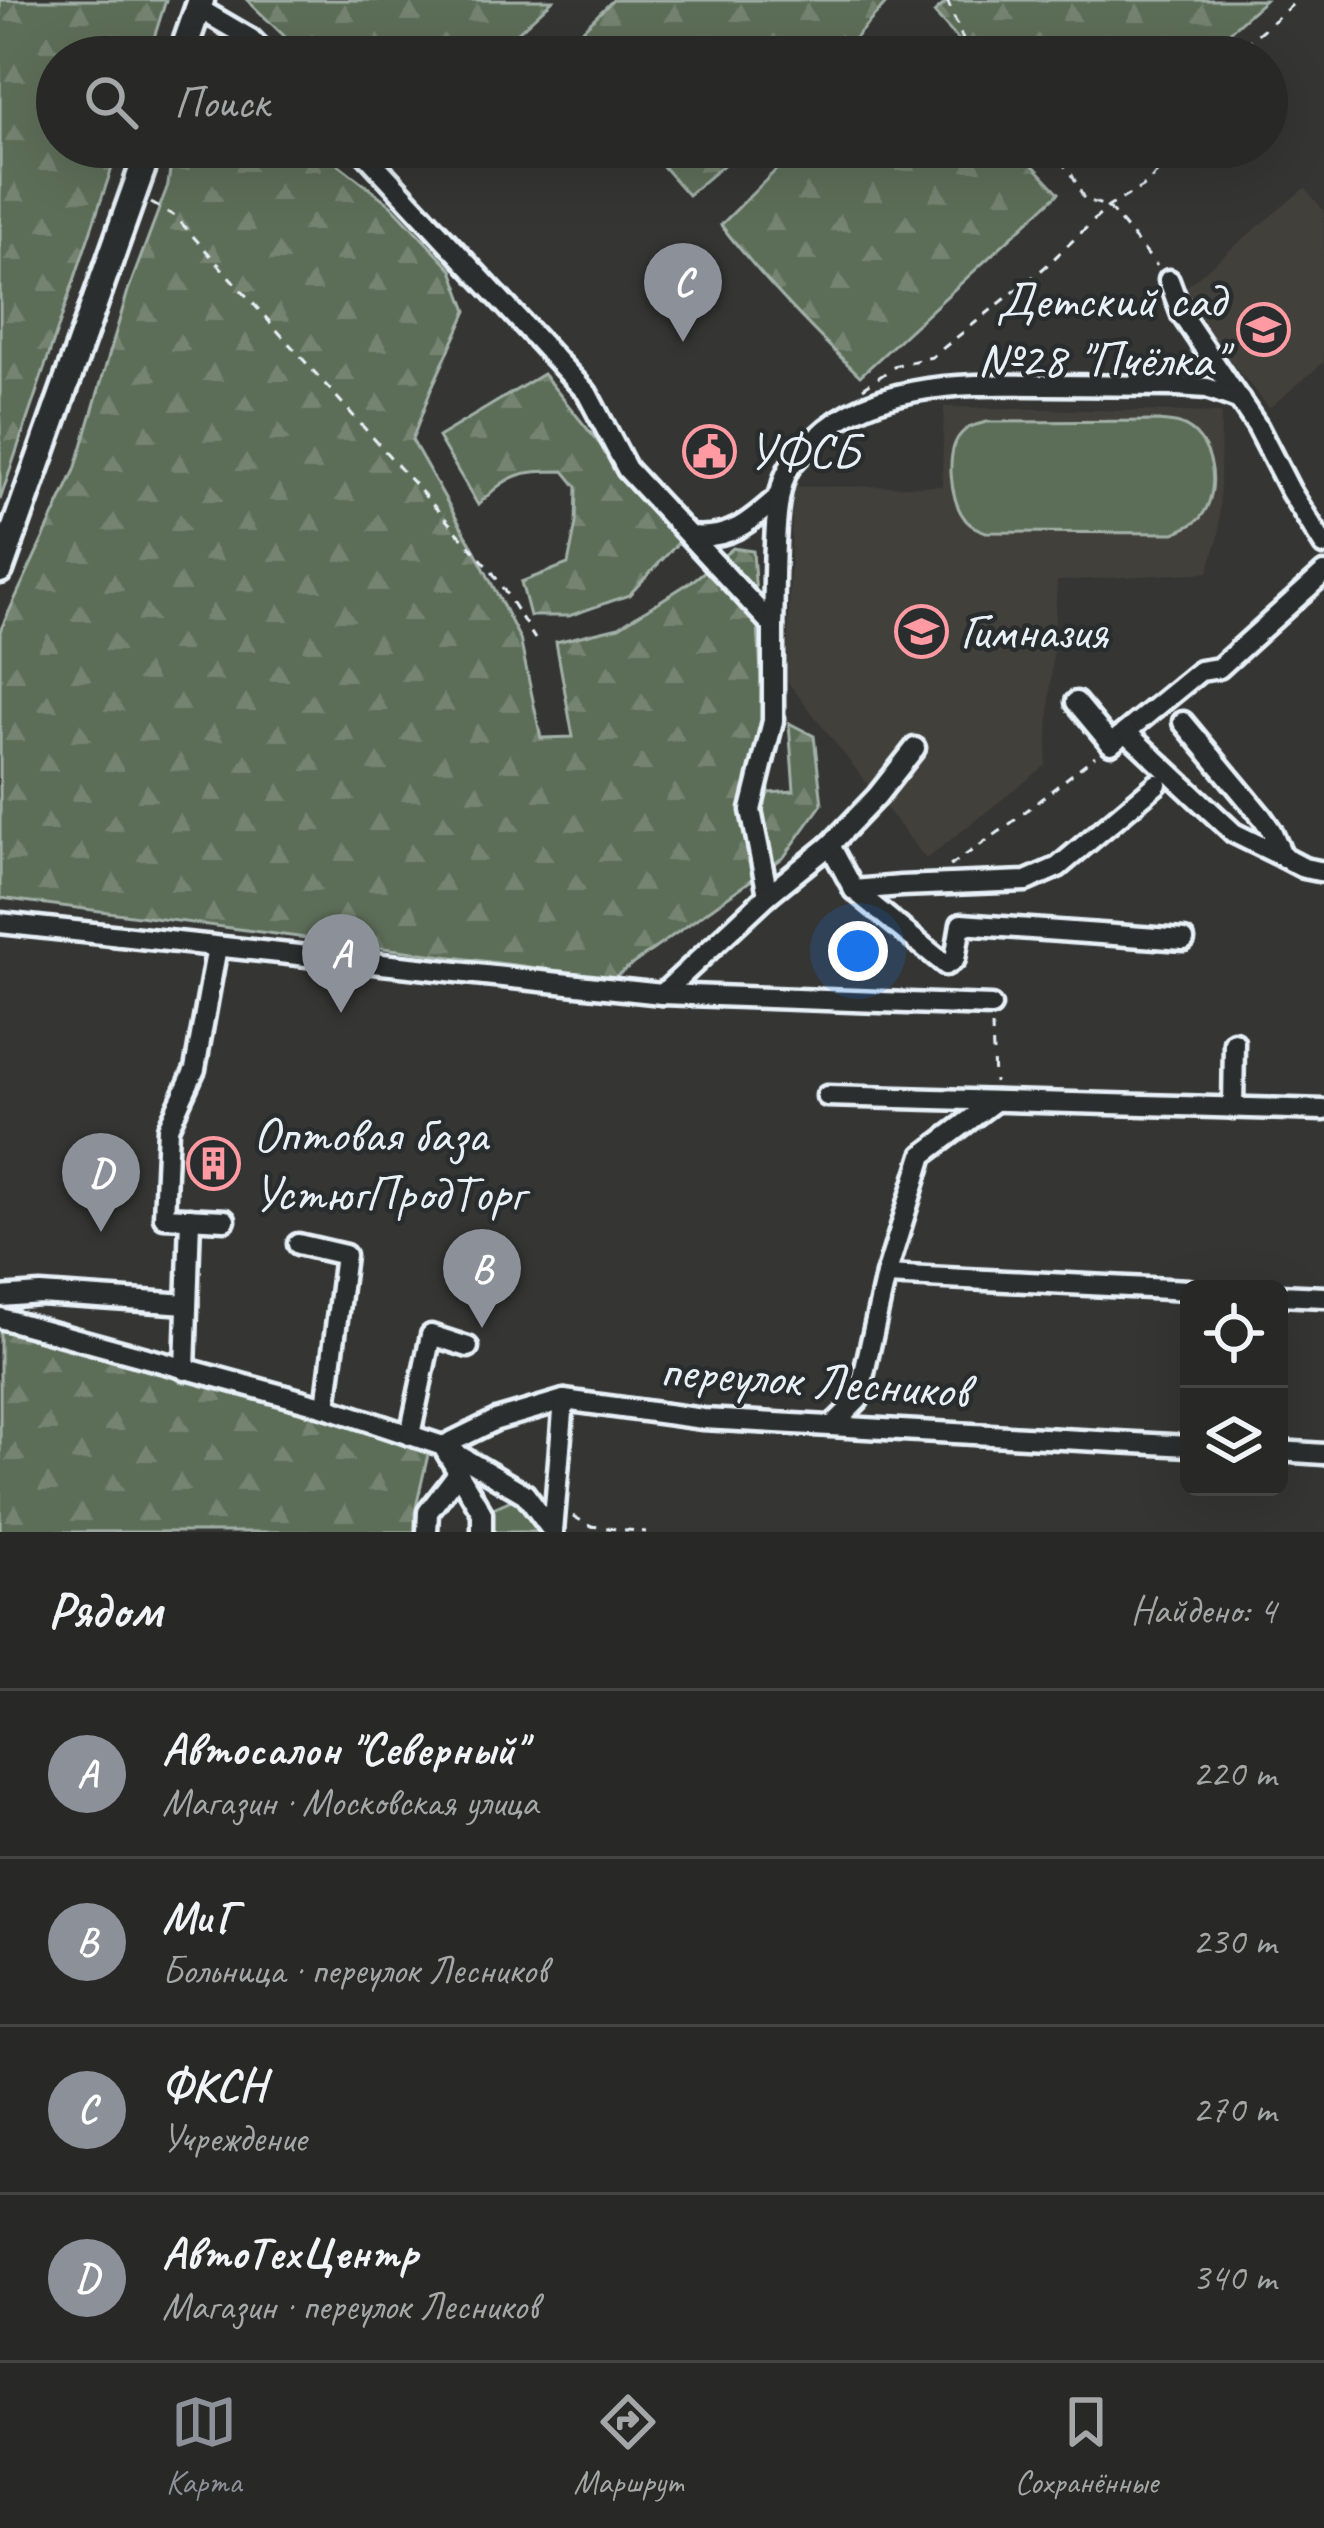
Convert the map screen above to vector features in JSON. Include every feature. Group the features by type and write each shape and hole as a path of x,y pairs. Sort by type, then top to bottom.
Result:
{"main road":[{"path":"189,36 200,4"},
{"path":"0,570 143,168"}],"street":[{"path":"200,4 247,36"},
{"path":"378,168 587,393 627,469 773,626"},
{"path":"1169,280 1182,315 1257,426 1324,545"},
{"path":"768,895 752,810 772,721 778,497 788,469 817,436 838,419 923,389 1177,386 1207,388 1240,400"},
{"path":"690,536 708,538 747,525 778,497"},
{"path":"1118,738 1200,671 1219,668 1324,573"},
{"path":"1076,702 1234,833 1304,868 1324,872"},
{"path":"1184,722 1262,817 1282,857"},
{"path":"662,994 768,895 830,845 915,748"},
{"path":"854,890 1026,881 1058,867 1156,784"},
{"path":"830,845 854,890 946,965 955,959 961,924 1184,940"},
{"path":"0,923 662,994 991,1006"},
{"path":"217,947 195,1069 168,1128 164,1217 226,1220"},
{"path":"1233,1108 1234,1042"},
{"path":"827,1096 1324,1110"},
{"path":"832,1425 859,1400 886,1275 923,1155 994,1101"},
{"path":"185,1370 190,1218"},
{"path":"298,1244 345,1255 326,1407"},
{"path":"886,1275 1180,1290"},
{"path":"0,1297 40,1294 187,1304"},
{"path":"1288,1295 1324,1297"},
{"path":"0,1318 326,1407 443,1446 525,1494 553,1532"},
{"path":"410,1435 431,1335 468,1347"},
{"path":"553,1532 564,1400"},
{"name":"переулок Лесников","path":"443,1446 496,1420 564,1400 703,1419 1180,1445"},
{"path":"443,1446 482,1513 482,1532"},
{"path":"1288,1452 1324,1454"},
{"path":"427,1532 428,1512 458,1473"}],"path":[{"path":"947,0 962,36"},
{"path":"1255,36 1298,0"},
{"path":"1067,168 1084,199 1108,207 1169,280"},
{"path":"861,389 897,365 932,357 1161,168"},
{"path":"134,194 176,217 336,394 491,570 535,639"},
{"path":"941,872 1118,738"},
{"path":"991,1006 994,1101"},
{"path":"555,1505 590,1526 646,1532"}],"shaded area":[{"name":"Детский сад №28 \"Пчёлка\"","path":"1305,188 1324,211 1324,362 1269,408 1176,295"},
{"name":"Гимназия","path":"944,407 1221,413 1219,535 1208,572 1057,581 1046,765 926,859 787,681 793,487 942,486"}],"green space":[{"path":"0,0 166,0 155,36 36,36 36,168 112,168 0,500"},
{"path":"247,0 553,0 514,36 284,36"},
{"path":"613,0 889,0 857,36 576,36"},
{"path":"949,0 1265,0 1225,36 955,36 934,13"},
{"path":"170,168 343,168 391,205 452,270 467,311 412,440 520,639 541,738 573,737 556,642 619,627 695,579 733,548 753,551 769,793 794,791 789,723 814,736 822,804 784,857 613,978 0,898 0,631 75,470 128,291"},
{"path":"664,168 720,168 688,195"},
{"path":"778,168 1036,168 1059,193 860,376 721,225"},
{"path":"543,374 679,542 629,595 569,616 530,616 521,582 568,564 577,487 564,471 525,473 507,480 478,505 438,437"},
{"path":"1159,421 1191,430 1207,451 1213,479 1207,507 1197,520 1174,533 986,532 970,524 959,508 951,475 953,451 961,434 973,426 987,422"},
{"path":"0,1326 320,1414 429,1450 415,1532 0,1532"},
{"path":"525,1494 553,1532 482,1532 482,1513"}],"place":[{"name":"Детский сад №28 \"Пчёлка\"","path":"1264,329"},
{"name":"ФКСН","path":"683,342"},
{"name":"УФСБ","path":"709,451"},
{"name":"Гимназия","path":"921,631"},
{"name":"Автосалон \"Северный\"","path":"341,1013"},
{"name":"Оптовая база УстюгПродТорг","path":"214,1163"},
{"name":"АвтоТехЦентр","path":"101,1232"},
{"name":"МиГ","path":"482,1328"}]}
